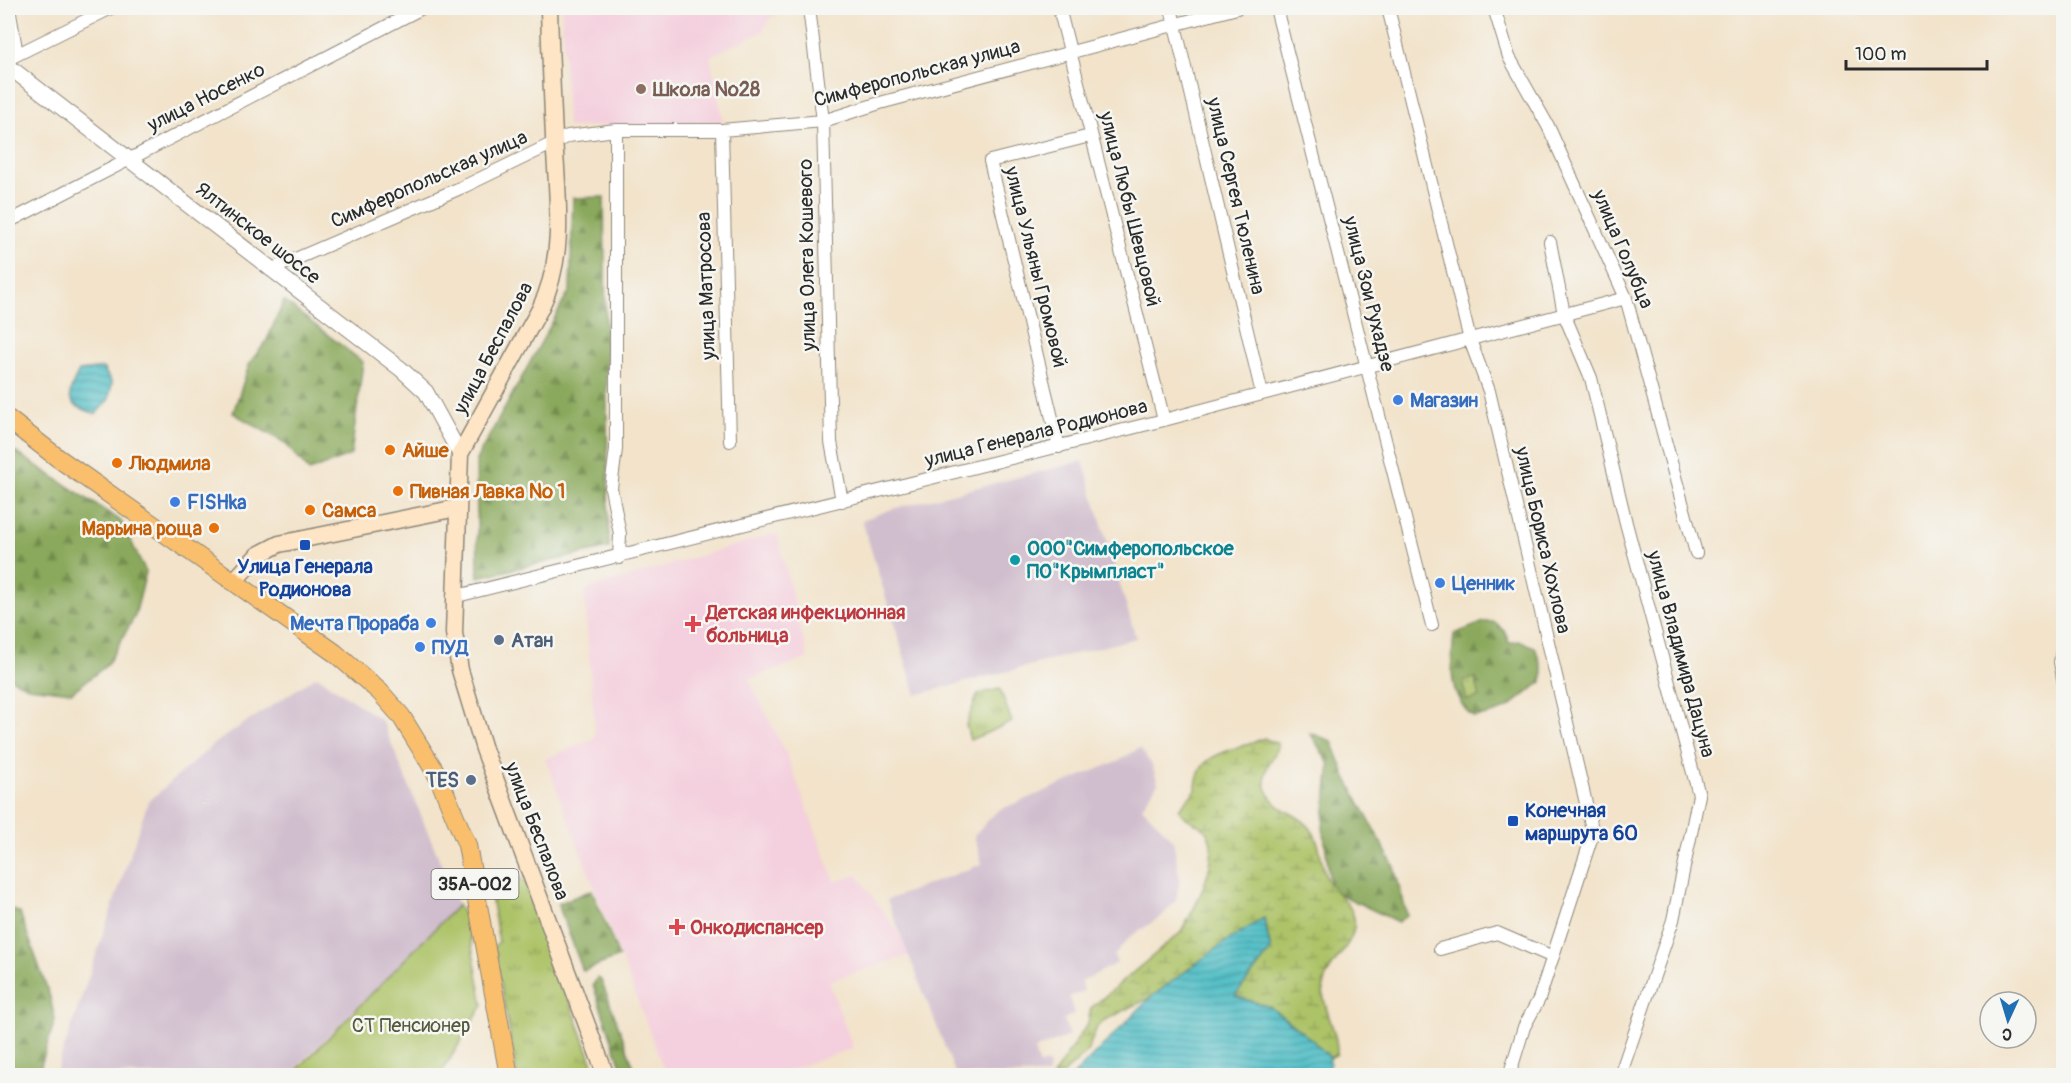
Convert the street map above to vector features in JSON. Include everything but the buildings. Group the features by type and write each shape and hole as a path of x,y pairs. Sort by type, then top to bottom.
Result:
{"main road":[{"name":"улица Беспалова","path":"549,8 558,246 550,288 460,454 453,597 454,633 460,670 484,749 606,1076"},
{"name":"35А-002","path":"8,419 58,458 335,653 380,692 417,739 438,776 462,831 470,860 509,1076"},
{"path":"234,580 258,555 279,544 457,508"}],"street":[{"path":"9,8 11,60 111,8"},
{"name":"улица Носенко","path":"8,222 422,8"},
{"name":"улица Олега Кошевого","path":"809,8 824,121 831,442 842,501"},
{"name":"улица Любы Шевцовой","path":"1059,8 1164,420"},
{"name":"улица Сергея Тюленина","path":"1171,8 1262,394"},
{"name":"Симферопольская улица","path":"270,270 568,136 616,130 722,130 824,121 880,103 1237,8"},
{"name":"улица Зои Рухадзе","path":"1276,8 1432,626"},
{"name":"улица Бориса Хохлова","path":"1388,8 1470,340 1489,391 1593,833 1539,999 1524,1028 1509,1076"},
{"name":"улица Голубца","path":"1494,8 1509,57 1548,126 1626,298 1696,553"},
{"name":"Ялтинское шоссе","path":"11,60 129,158 270,270 401,369 426,392 460,454"},
{"path":"616,130 616,449 611,488 620,534 619,558"},
{"name":"улица Матросова","path":"722,130 730,441"},
{"name":"улица Ульяны Громовой","path":"1059,447 990,161 1090,136"},
{"name":"улица Владимира Дацуна","path":"1550,242 1564,314 1591,378 1626,523 1699,795 1673,920 1620,1076"},
{"name":"улица Генерала Родионова","path":"453,597 619,558 1059,447 1626,298"},
{"path":"446,428 460,435 472,432"},
{"path":"2064,640 2060,662 2064,684"},
{"path":"1440,949 1497,933 1553,957"}],"shaded area":[{"name":"Школа №28","path":"562,8 795,8 771,17 762,32 710,56 723,122 567,127"},
{"path":"1083,461 1136,638 916,695 862,520 892,509"},
{"path":"777,533 808,658 749,679 787,756 835,882 857,875 906,943 910,955 829,981 853,1048 775,1075 666,1075 545,759 593,739 595,734 584,590"},
{"path":"317,676 382,721 458,905 289,1075 55,1075 148,802 215,743"},
{"path":"1140,748 1152,765 1158,783 1142,807 1173,840 1180,879 1176,900 1162,916 1130,937 1114,956 1117,963 1081,982 1084,991 1069,997 1074,1014 1064,1019 1069,1036 1034,1050 1039,1065 1049,1063 1048,1075 956,1075 887,900 982,864 974,835 997,811 1120,760"}],"green space":[{"path":"604,197 609,548 478,577 476,460 570,290 573,198"},
{"path":"284,301 363,362 351,455 309,471 285,443 233,413 250,362 266,342"},
{"path":"8,447 121,521 146,572 135,616 107,665 72,692 28,687 8,677"},
{"path":"1484,622 1495,622 1505,632 1509,643 1519,641 1535,647 1543,671 1542,682 1504,710 1473,717 1459,699 1455,689 1452,668 1454,634"},
{"path":"1475,678 1480,697 1467,700 1462,681"},
{"path":"1000,689 1012,722 970,740 966,725 978,694"},
{"path":"1310,733 1332,741 1346,777 1394,867 1407,915 1398,922 1331,890 1323,827 1330,765"},
{"path":"1264,738 1278,744 1266,771 1265,782 1268,792 1279,806 1306,823 1311,829 1317,841 1328,881 1353,913 1354,926 1349,942 1325,979 1323,988 1335,1035 1337,1054 1330,1058 1312,1040 1270,1007 1234,996 1271,950 1264,918 1225,942 1151,997 1105,1020 1097,1027 1087,1052 1062,1075 1053,1076 1088,1023 1091,1008 1180,933 1193,911 1206,881 1212,851 1210,839 1204,829 1187,818 1179,809 1196,790 1198,776 1203,766 1219,754"},
{"path":"506,876 520,878 526,883 597,1075 517,1075 494,946 499,942 489,886 493,881"},
{"path":"592,890 619,957 583,971 558,904"},
{"name":"СТ Пенсионер","path":"458,905 467,921 483,1005 440,1075 292,1075"},
{"path":"12,909 20,913 50,997 55,1020 38,1075 8,1075 8,911"},
{"path":"597,978 601,980 637,1075 624,1075 593,985"}],"water":[{"path":"103,368 112,383 109,399 96,414 74,404 70,395 71,388 79,371"},
{"path":"1264,918 1271,950 1235,996 1270,1007 1312,1040 1330,1058 1329,1075 1074,1075 1151,997 1225,942"}],"place":[{"name":"Школа №28","path":"641,89"},
{"name":"Магазин","path":"1398,400"},
{"name":"Айше","path":"390,450"},
{"name":"Людмила","path":"117,463"},
{"name":"Пивная Лавка № 1","path":"398,491"},
{"name":"FISHka","path":"175,502"},
{"name":"Самса","path":"310,510"},
{"name":"Марьина роща","path":"214,528"},
{"name":"Улица Генерала Родионова","path":"305,545"},
{"name":"ООО\"Симферопольское ПО\"Крымпласт\"","path":"1015,560"},
{"name":"Ценник","path":"1440,583"},
{"name":"Мечта Прораба","path":"431,623"},
{"name":"Детская инфекционная больница","path":"693,624"},
{"name":"Атан","path":"499,640"},
{"name":"ПУД","path":"420,647"},
{"name":"TES","path":"471,780"},
{"name":"Конечная маршрута 60","path":"1513,821"},
{"name":"Онкодиспансер","path":"677,927"}]}
